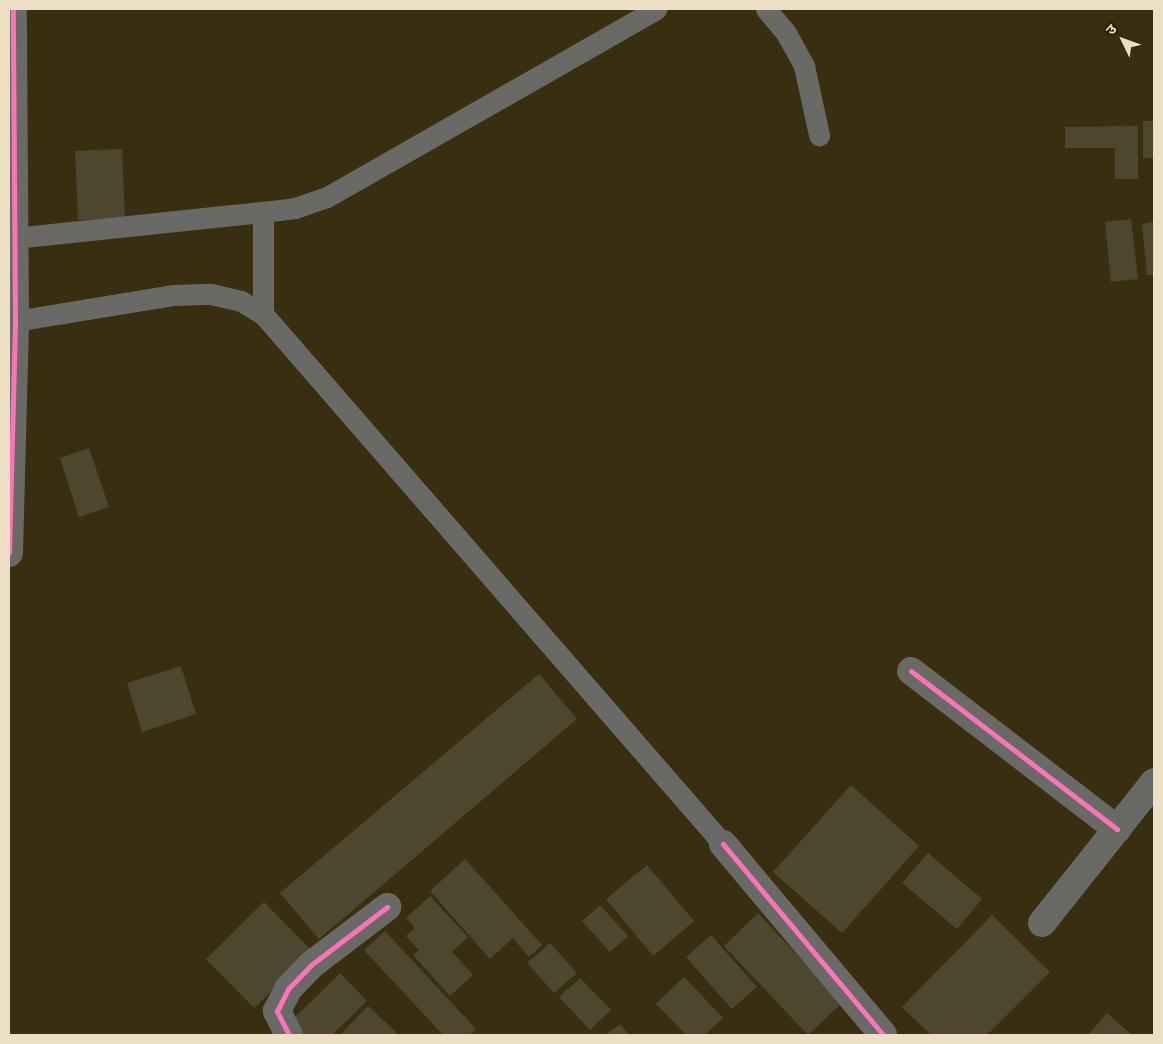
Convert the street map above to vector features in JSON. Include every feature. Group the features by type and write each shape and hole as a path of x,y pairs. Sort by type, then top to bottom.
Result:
{"street":[{"path":"9,553 15,321 13,9"},
{"path":"911,671 1117,828"},
{"path":"1042,923 1154,782"},
{"path":"723,844 883,1035"},
{"path":"289,1035 277,1011 288,990 311,964 387,907"}],"lane":[{"path":"14,238 295,208 327,196 656,9"},
{"path":"766,9 786,33 804,66 819,135"},
{"path":"263,212 263,314"},
{"path":"15,321 174,295 211,294 241,301 263,314 723,844"}],"building":[{"path":"1143,121 1154,121 1154,158 1143,158"},
{"path":"1138,126 1138,179 1115,179 1115,148 1065,148 1065,127"},
{"path":"122,149 125,218 78,220 75,151"},
{"path":"1131,219 1138,279 1111,282 1105,222"},
{"path":"1154,222 1154,275 1147,275 1142,224"},
{"path":"89,448 109,507 79,517 60,458"},
{"path":"181,666 196,714 142,732 127,683"},
{"path":"539,674 577,719 319,939 280,893"},
{"path":"851,785 919,846 842,933 773,872"},
{"path":"928,853 982,899 957,929 902,883"},
{"path":"465,859 542,945 529,957 513,938 490,959 430,891"},
{"path":"647,865 694,921 653,956 606,899"},
{"path":"430,896 468,937 452,952 473,975 450,996 413,955 419,950 406,936 415,928 406,918"},
{"path":"264,902 313,952 254,1008 206,959"},
{"path":"600,905 628,936 610,952 582,921"},
{"path":"758,913 842,1003 808,1035 724,946"},
{"path":"992,915 1050,972 987,1035 931,1035 902,1007"},
{"path":"385,931 476,1029 469,1035 443,1035 364,950"},
{"path":"711,935 757,987 732,1009 686,957"},
{"path":"550,943 577,973 554,993 527,963"},
{"path":"340,973 367,1001 332,1035 295,1035 286,1026"},
{"path":"684,977 723,1018 705,1035 686,1035 656,1004"},
{"path":"580,978 611,1010 590,1030 559,997"},
{"path":"368,1006 399,1035 340,1035"},
{"path":"1107,1013 1132,1035 1088,1035"},
{"path":"620,1024 629,1035 605,1035"}],"cycle path":[{"path":"9,553 15,321 13,9"},
{"path":"911,671 1117,829"},
{"path":"723,844 883,1035"},
{"path":"289,1035 277,1011 288,989 311,965 387,907"}]}
